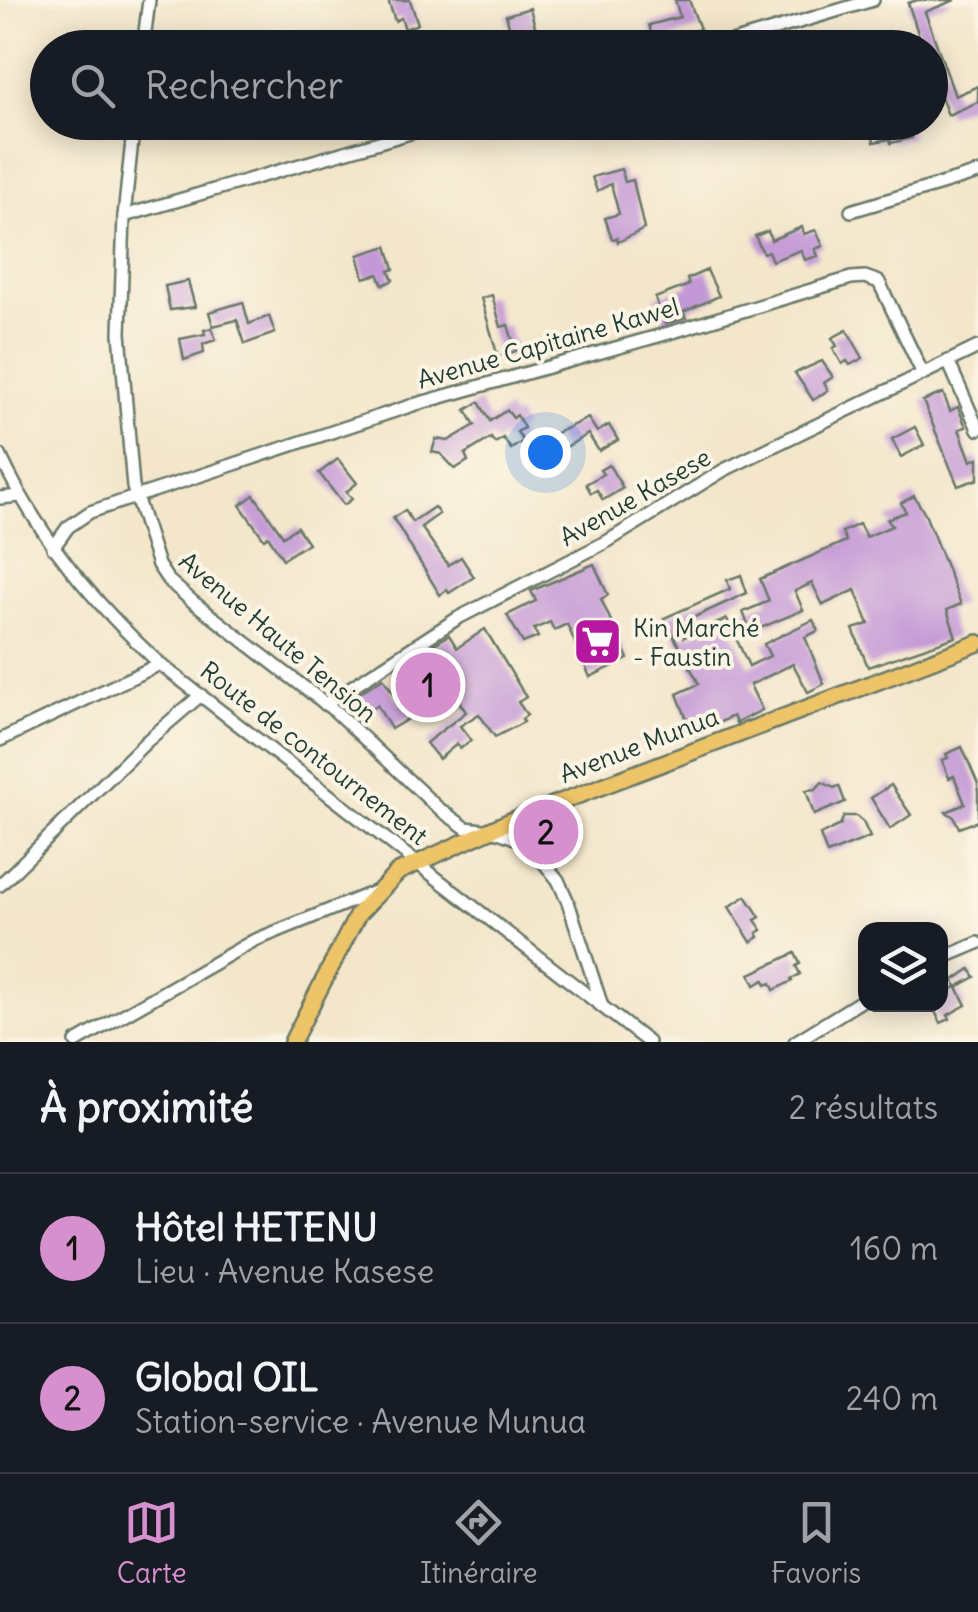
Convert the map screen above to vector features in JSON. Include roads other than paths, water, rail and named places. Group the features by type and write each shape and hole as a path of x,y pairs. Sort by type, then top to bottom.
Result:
{"main road":[{"name":"Avenue Munua","path":"292,1042 358,914 398,872 484,832 978,644"}],"street":[{"path":"145,30 148,0"},
{"path":"772,30 873,0"},
{"name":"Avenue Haute Tension","path":"132,140 124,216 120,334 136,499 158,565 168,580 325,704 438,808 466,828 499,832 520,840 540,858 558,880 602,1006"},
{"path":"124,216 386,140"},
{"path":"851,211 978,172"},
{"name":"Avenue Capitaine Kawel","path":"136,499 413,405 852,278 879,282 923,374"},
{"name":"Avenue Kasese","path":"325,704 458,618 608,541 724,470 978,347"},
{"path":"948,361 978,429"},
{"name":"Route de contournement","path":"0,455 53,548 94,598 160,664 648,1042"},
{"path":"0,498 20,496"},
{"path":"53,548 80,518 136,499"},
{"path":"0,740 160,664"},
{"path":"0,886 147,741 201,695"},
{"path":"76,1042 253,941 379,890"},
{"path":"948,956 978,943"},
{"path":"796,1042 858,1003"}],"place":[{"name":"Kin Marché - Faustin","path":"598,642"},
{"name":"Hôtel HETENU","path":"428,685"},
{"name":"Global OIL","path":"546,832"}]}
